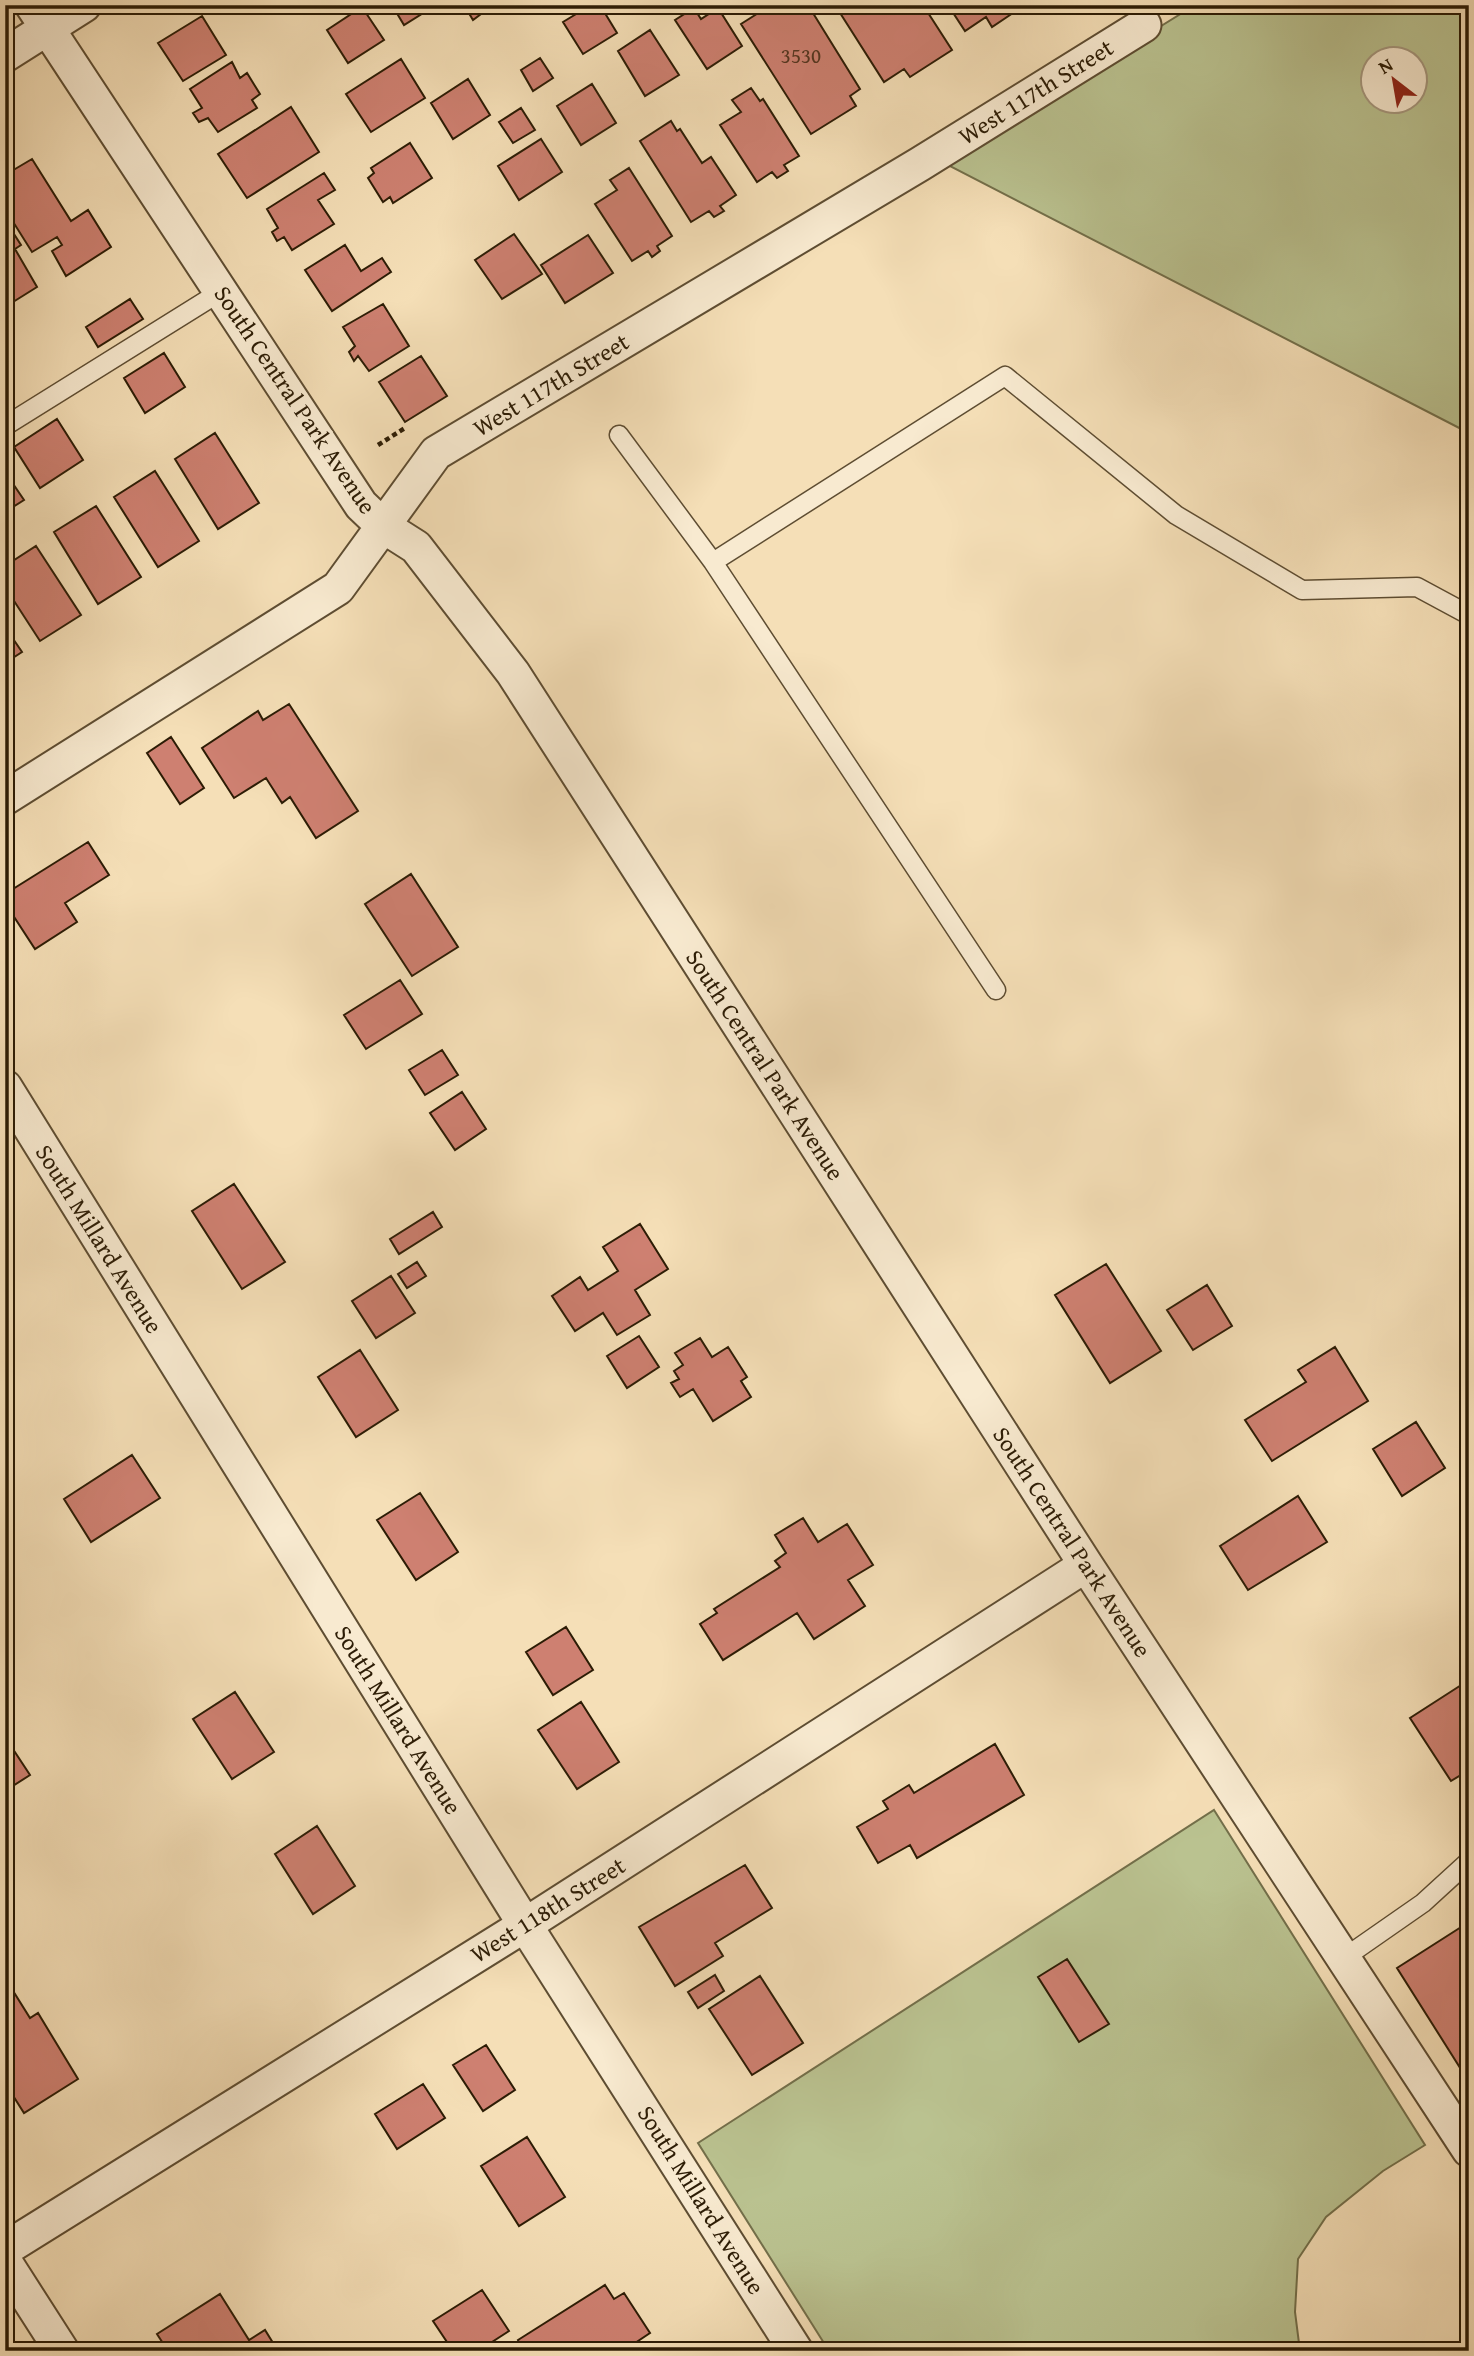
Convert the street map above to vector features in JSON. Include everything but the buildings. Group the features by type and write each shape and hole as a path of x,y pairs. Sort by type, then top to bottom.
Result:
{"street":[{"path":"5,55 40,17 84,5"},
{"name":"South Central Park Avenue","path":"40,17 361,505 383,526 416,547 513,673 1086,1565 1469,2150"},
{"name":"West 117th Street","path":"5,798 338,588 436,453 920,164 1144,25"},
{"name":"South Millard Avenue","path":"5,1087 525,1925 796,2351"},
{"name":"West 118th Street","path":"5,2249 525,1925 1086,1565"},
{"path":"5,2262 62,2351"}],"lane":[{"path":"5,426 220,292"},
{"path":"713,562 1005,376 1177,515 1302,590 1417,587 1469,615"},
{"path":"619,435 713,562 996,990"},
{"path":"1344,1958 1423,1903 1469,1861"}],"green space":[{"path":"1195,5 1469,5 1469,433 942,162"},
{"path":"1214,1810 1425,2145 1383,2171 1326,2217 1298,2259 1295,2312 1300,2351 829,2351 698,2143"}]}
